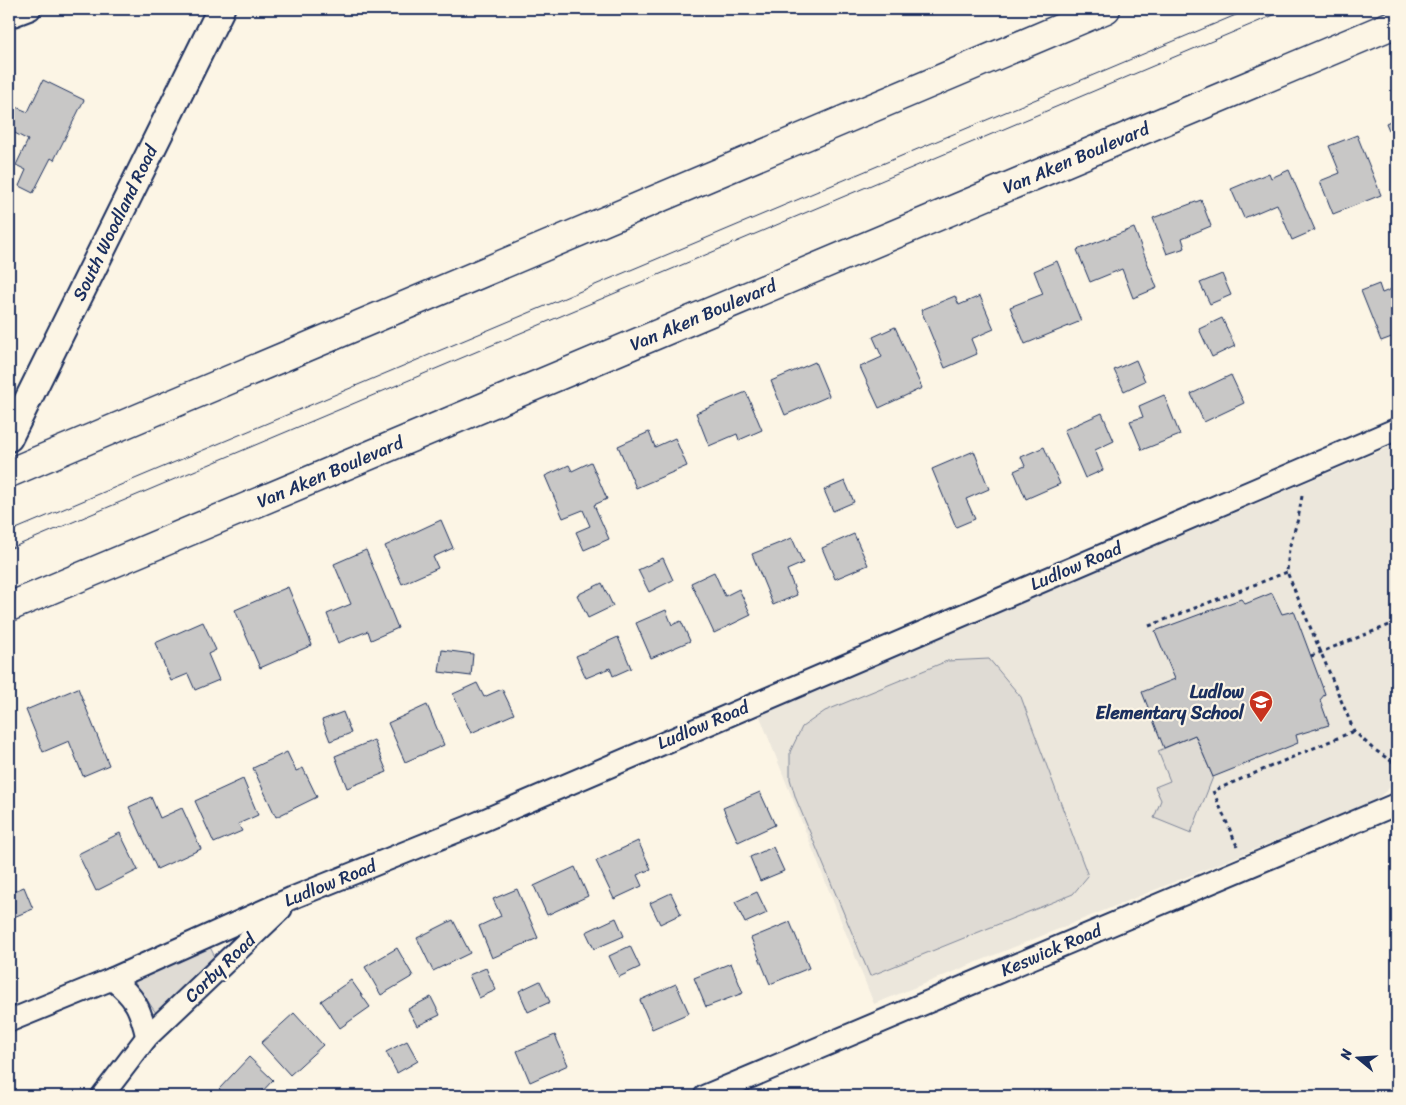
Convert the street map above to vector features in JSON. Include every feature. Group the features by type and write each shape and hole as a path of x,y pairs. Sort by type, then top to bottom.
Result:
{"main road":[{"path":"9,472 1106,9"},
{"name":"Van Aken Boulevard","path":"9,607 1397,23"}],"street":[{"path":"9,17 30,9"},
{"name":"South Woodland Road","path":"9,438 220,9"},
{"name":"Ludlow Road","path":"9,1021 112,979 292,898 468,827 1397,429"},
{"name":"Keswick Road","path":"706,1096 1397,804"},
{"name":"Corby Road","path":"102,1096 147,1037 292,898"},
{"path":"112,979 128,992 141,1012 147,1037"}],"path":[{"path":"1302,496 1298,519 1289,548 1287,572 1354,731 1372,748 1397,765"},
{"path":"1149,626 1287,572"},
{"path":"1311,656 1397,622"},
{"path":"1237,846 1213,791 1354,731"}],"shaded area":[{"path":"1397,444 1397,781 1376,800 874,1004 759,714"},
{"path":"989,659 1021,697 1088,876 1073,894 870,976 796,799 790,779 790,752 802,727 825,711 947,661"},
{"path":"1195,735 1213,777 1191,833 1154,818 1161,800 1155,787 1170,781 1158,751"},
{"path":"210,947 215,957 156,1013 134,981"}],"building":[{"path":"43,80 84,100 54,160 51,158 33,193 19,186 26,170 16,165 28,140 9,130 9,104 28,112"},
{"path":"1397,118 1397,149 1386,123"},
{"path":"1357,135 1381,195 1333,214 1320,181 1340,173 1329,146"},
{"path":"1289,170 1315,230 1292,240 1277,204 1244,218 1231,189 1269,173 1271,178"},
{"path":"1201,200 1211,226 1182,238 1185,248 1167,254 1153,218"},
{"path":"1134,228 1157,288 1133,298 1122,269 1090,282 1077,250"},
{"path":"1057,261 1081,321 1025,344 1010,307 1043,294 1034,271"},
{"path":"1222,274 1231,295 1210,304 1200,283"},
{"path":"1379,284 1382,293 1397,287 1397,335 1381,341 1361,291"},
{"path":"955,296 959,305 980,296 994,329 971,339 977,354 945,368 921,310"},
{"path":"1222,318 1235,346 1212,357 1199,329"},
{"path":"895,327 922,388 879,408 860,367 882,357 873,337"},
{"path":"1136,360 1145,381 1124,391 1114,370"},
{"path":"815,362 829,396 785,415 771,381"},
{"path":"1231,375 1244,403 1204,422 1191,394"},
{"path":"746,392 762,430 739,440 737,434 709,446 696,413"},
{"path":"1164,395 1180,435 1142,450 1130,421 1143,417 1139,406"},
{"path":"1102,413 1114,441 1095,450 1103,470 1085,478 1064,430"},
{"path":"649,432 655,447 675,438 687,466 636,488 618,446"},
{"path":"1044,447 1060,484 1026,499 1014,471 1025,466 1021,457"},
{"path":"974,451 989,489 966,499 975,519 956,527 932,469"},
{"path":"591,462 607,499 594,505 609,539 584,550 576,532 590,526 583,510 563,518 545,476 569,465 572,471"},
{"path":"845,481 854,502 833,511 824,490"},
{"path":"441,520 453,548 433,557 438,568 402,584 385,546"},
{"path":"854,534 868,565 835,579 822,548"},
{"path":"792,538 803,563 787,570 797,595 773,605 752,554"},
{"path":"366,550 398,628 371,640 368,631 338,643 327,614 351,604 334,564"},
{"path":"663,558 673,580 649,592 638,570"},
{"path":"714,572 725,596 739,589 751,615 714,633 691,583"},
{"path":"602,583 613,606 588,618 577,595"},
{"path":"288,587 312,645 260,668 235,610"},
{"path":"1272,593 1282,614 1294,611 1325,694 1320,700 1329,725 1296,735 1298,743 1213,777 1195,735 1164,748 1142,692 1175,679 1155,631 1241,599 1245,604"},
{"path":"666,610 672,625 681,621 690,641 651,658 636,623"},
{"path":"203,622 216,650 208,654 219,680 195,690 188,674 171,681 155,643"},
{"path":"618,637 631,668 613,676 610,668 586,678 576,656"},
{"path":"442,650 473,654 471,676 439,672"},
{"path":"477,683 484,697 502,689 514,714 471,733 453,694"},
{"path":"78,688 109,765 83,776 69,741 43,752 26,710"},
{"path":"427,705 444,745 405,762 388,723"},
{"path":"343,712 351,733 330,741 322,720"},
{"path":"374,740 387,772 347,788 335,756"},
{"path":"287,752 296,771 303,768 317,797 276,817 253,768"},
{"path":"243,779 258,815 238,824 242,831 214,843 195,801"},
{"path":"760,792 775,825 738,842 723,808"},
{"path":"151,797 160,818 182,808 201,849 157,869 129,807"},
{"path":"120,833 138,870 96,891 78,854"},
{"path":"638,841 651,869 637,875 642,886 614,899 596,861"},
{"path":"773,847 784,871 760,881 750,857"},
{"path":"575,867 588,896 547,915 534,886"},
{"path":"24,887 33,909 9,919 9,893"},
{"path":"517,889 538,938 492,958 479,926 501,916 493,899"},
{"path":"757,892 767,913 745,923 735,902"},
{"path":"671,893 681,914 660,924 650,903"},
{"path":"616,918 624,936 594,949 586,932"},
{"path":"453,920 470,953 433,971 417,938"},
{"path":"790,922 809,968 770,984 751,938"},
{"path":"630,946 640,967 619,977 609,956"},
{"path":"397,948 413,976 381,995 365,967"},
{"path":"731,963 743,993 706,1007 694,978"},
{"path":"486,968 496,990 479,998 469,975"},
{"path":"351,980 370,1007 340,1028 321,1001"},
{"path":"540,981 550,1002 528,1012 519,991"},
{"path":"676,984 689,1013 652,1029 640,1000"},
{"path":"431,997 440,1015 417,1026 408,1009"},
{"path":"294,1013 323,1045 290,1075 261,1043"},
{"path":"555,1035 568,1065 530,1082 517,1051"},
{"path":"407,1041 418,1061 397,1073 386,1052"},
{"path":"249,1057 273,1080 258,1096 227,1096 219,1089"}],"tram line":[{"path":"9,532 1250,9"},
{"path":"9,549 1288,9"}],"place":[{"name":"Ludlow Elementary School","path":"1261,723"}]}
